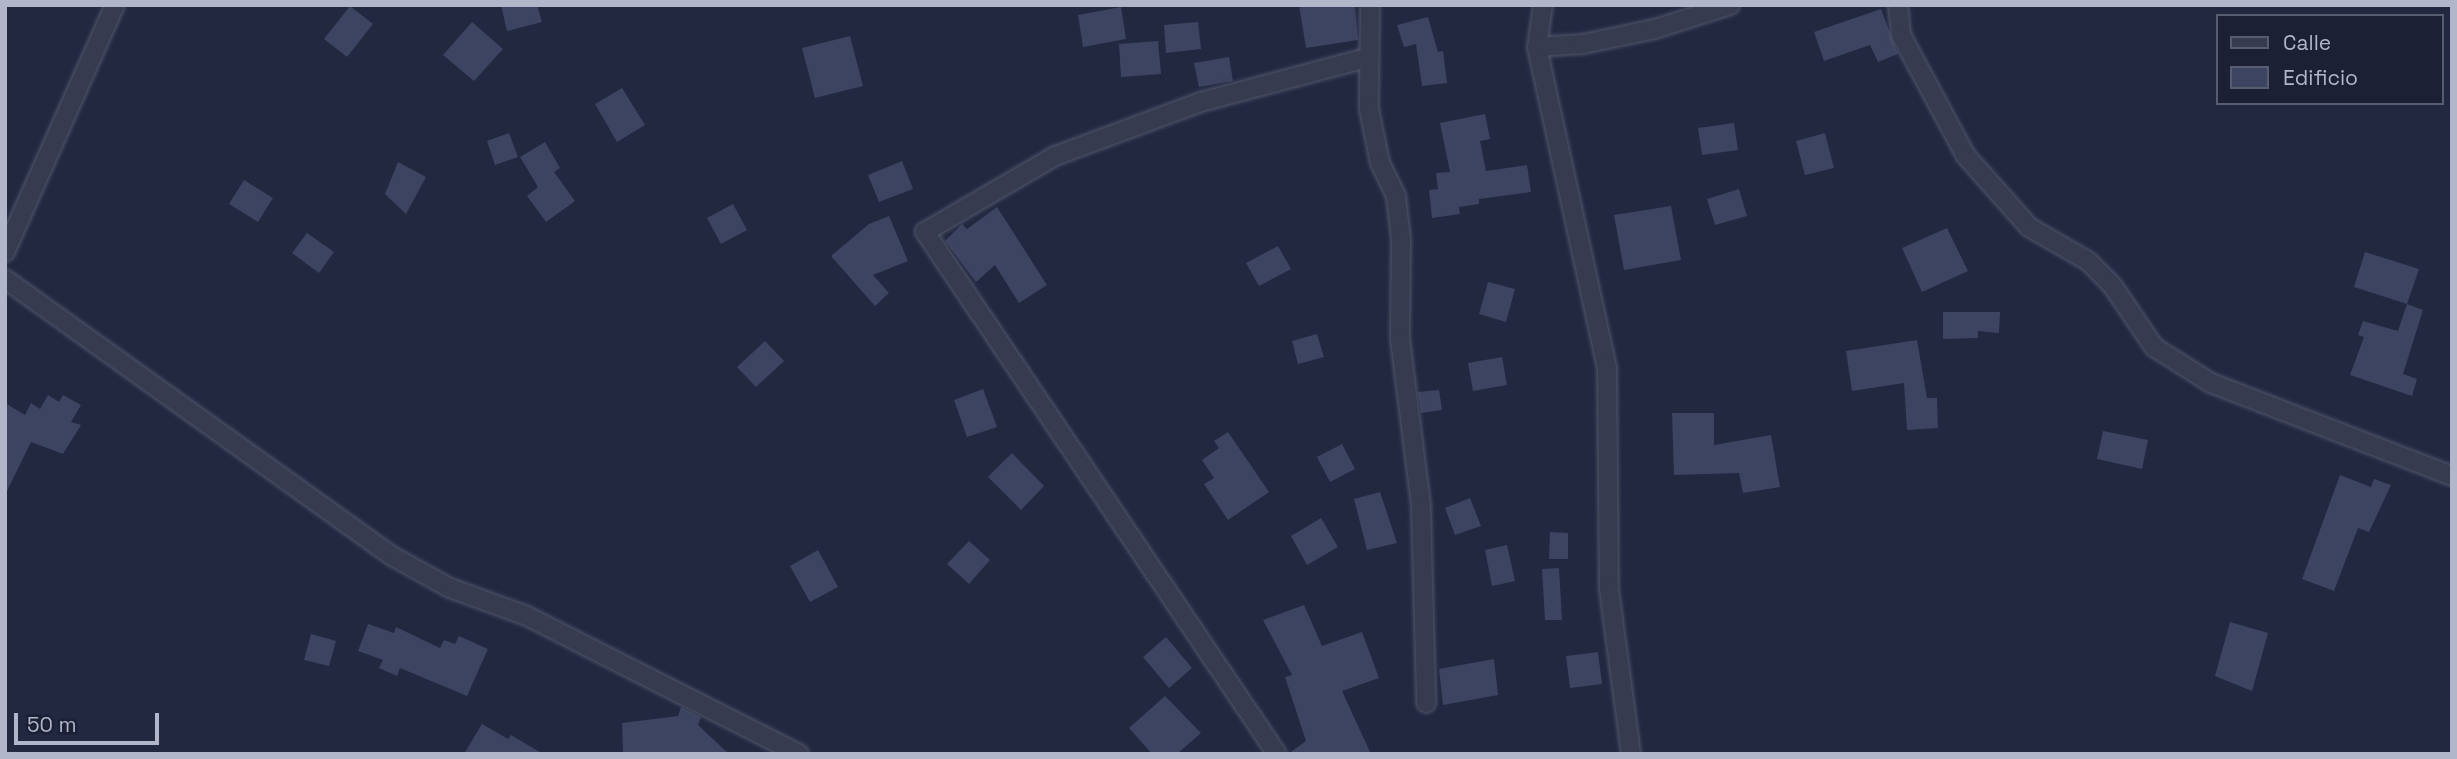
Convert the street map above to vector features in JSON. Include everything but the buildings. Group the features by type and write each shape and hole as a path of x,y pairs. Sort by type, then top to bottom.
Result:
{"street":[{"path":"5,252 116,5"},
{"path":"1370,5 1366,58 1369,109 1380,163 1396,196 1401,239 1400,339 1421,506 1426,703"},
{"path":"1543,5 1537,47 1607,367 1609,589 1632,754"},
{"path":"1537,47 1631,34 1730,5"},
{"path":"1898,5 1901,36 1966,156 2029,227 2088,261 2104,277 2154,347 2211,383 2452,476"},
{"path":"1277,754 925,232 1055,156 1201,102 1366,58"},
{"path":"5,279 394,557 450,588 527,616 799,754"}]}
